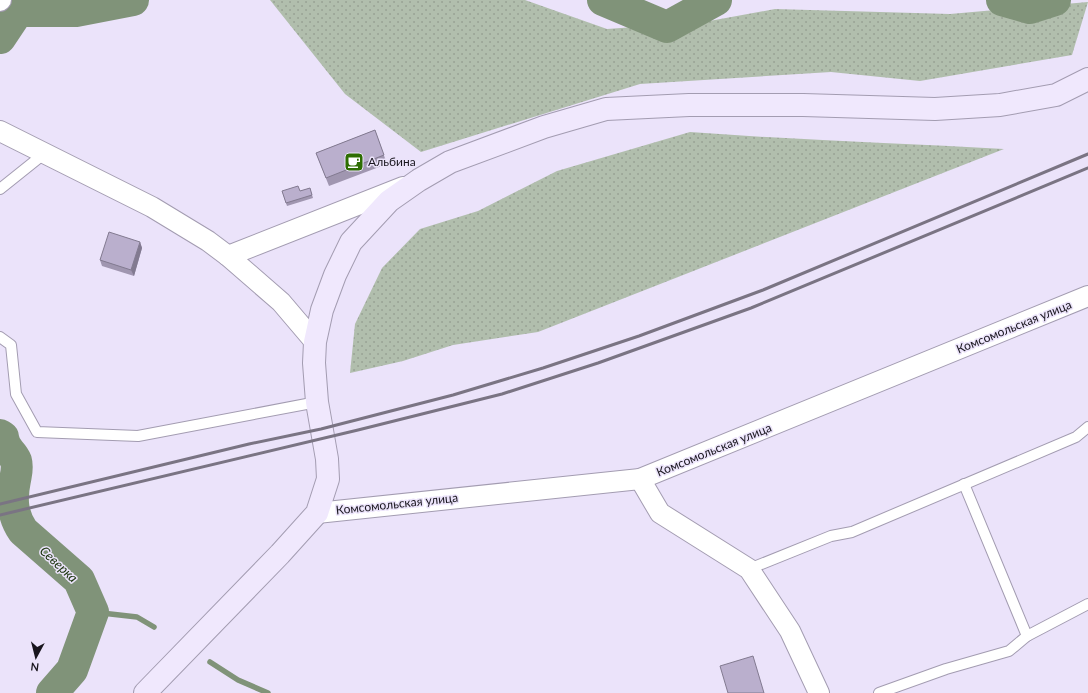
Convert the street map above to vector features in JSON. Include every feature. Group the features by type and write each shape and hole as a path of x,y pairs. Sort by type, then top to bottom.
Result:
{"street":[{"path":"155,689 317,513 324,496 328,472 317,402 314,363 316,342 324,303 335,275 351,242 389,201 419,180 450,162 544,127 606,109 689,105 803,105 935,108 1000,105 1056,95 1088,79"},
{"path":"0,131 152,207 202,237 228,256 280,302 316,342"},
{"path":"228,256 419,180"},
{"name":"Комсомольская улица","path":"317,513 640,479 1088,296"},
{"path":"640,479 660,513 749,569 790,631 819,693"}],"lane":[{"path":"0,189 45,153"},
{"path":"0,337 11,345 16,394 37,432 138,436 317,402"},
{"path":"749,569 831,536 852,532 1076,437 1088,427"},
{"path":"964,484 1027,636"},
{"path":"879,693 946,669 1009,651 1027,636 1088,604"}],"green space":[{"path":"270,0 525,0 607,29 704,22 775,9 950,14 1088,2 1072,55 920,81 831,72 640,84 421,152 345,94"},
{"path":"690,132 1004,149 538,332 453,345 403,361 350,373 355,324 382,268 420,229 478,211 557,171"}],"building":[{"path":"375,130 384,155 326,178 316,153"},
{"path":"298,186 300,191 310,188 312,195 286,203 282,191"},
{"path":"109,232 140,242 131,270 100,260"},
{"path":"753,656 764,693 728,693 720,666"}],"waterway":[{"path":"0,38 18,11 76,11 133,0"},
{"path":"603,0 667,27 716,0"},
{"path":"1002,0 1030,8 1055,0"},
{"name":"Северка","path":"0,435 3,437 6,448 17,464 13,507 19,525 23,531 79,580 93,612 72,670 52,693"},
{"path":"93,612 137,617 154,627"},
{"path":"210,662 238,680 268,693"}],"railway":[{"path":"0,504 249,444 321,429 453,395 543,368 639,336 763,290 1088,154"},
{"path":"0,515 358,430 502,394 598,363 751,308 1088,168"}],"place":[{"name":"Альбина","path":"354,162"}]}
